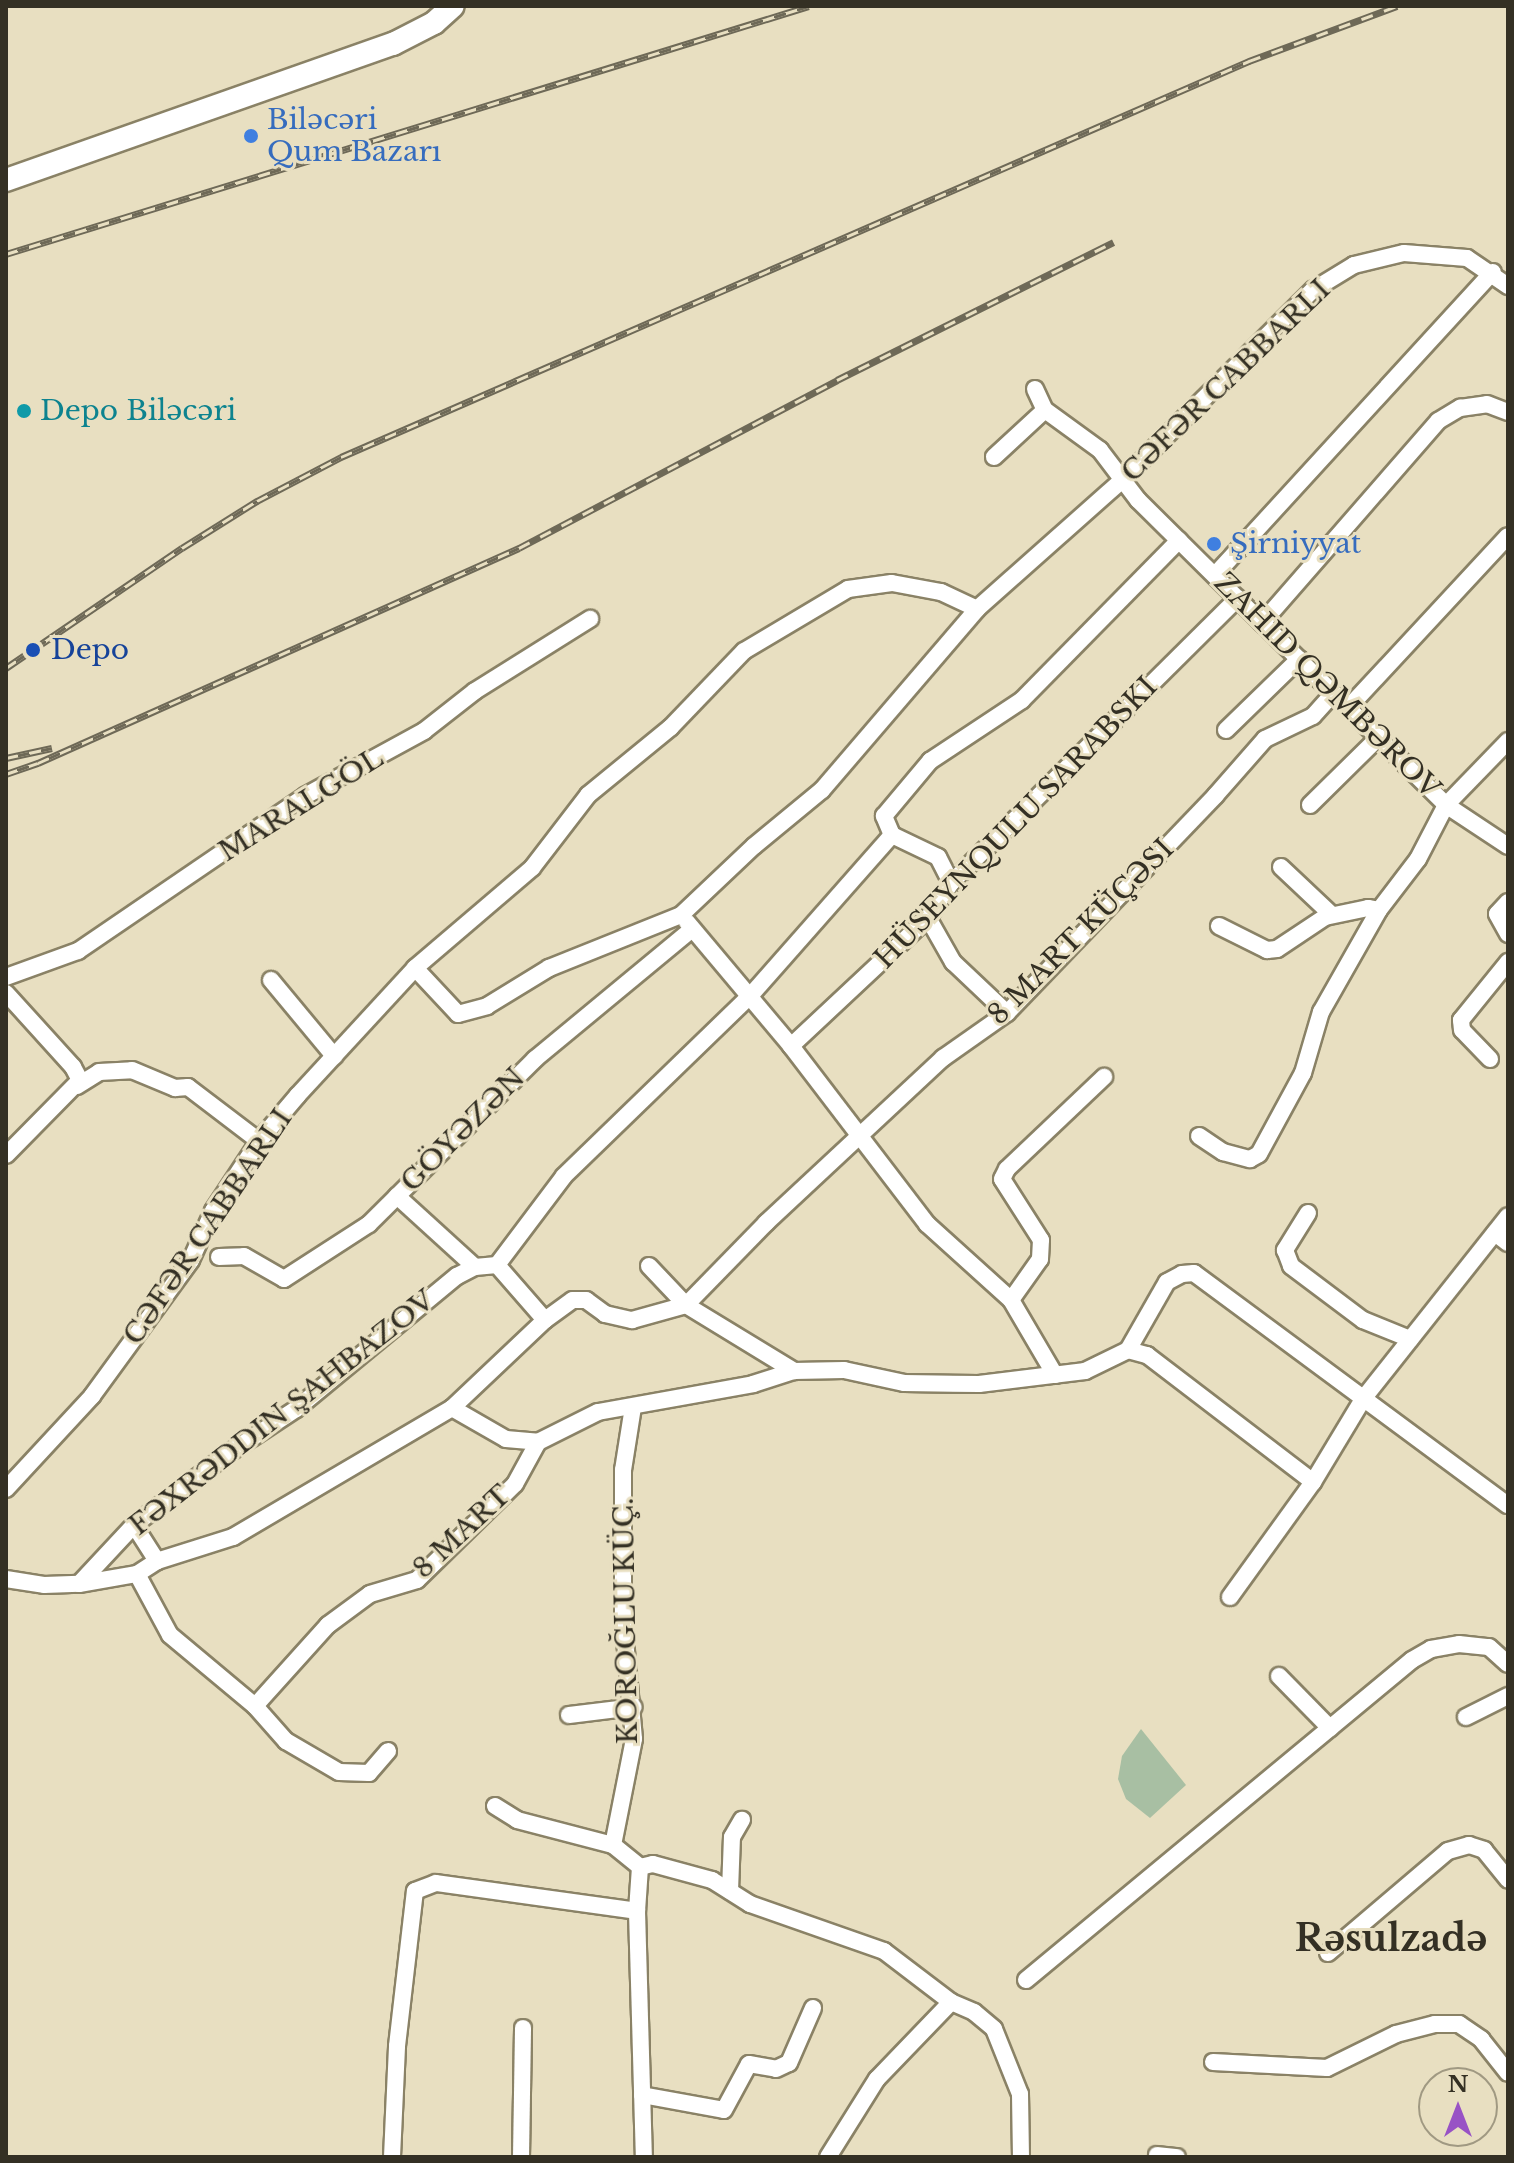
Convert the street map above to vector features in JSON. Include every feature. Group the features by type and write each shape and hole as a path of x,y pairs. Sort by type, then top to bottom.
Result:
{"main road":[{"path":"6,180 393,44 434,23 453,6"}],"street":[{"path":"415,968 458,1014 487,1006 549,968 681,915 754,846 822,790 977,609 1121,481 1313,290 1354,265 1404,253 1467,258 1493,272 1508,286"},
{"path":"1215,575 1493,272"},
{"path":"994,457 1045,410 1035,389"},
{"path":"1262,623 1438,421 1460,408 1487,404 1508,412"},
{"name":"ZAHID QƏMBƏROV","path":"1045,410 1090,441 1121,481 1446,805 1508,846"},
{"path":"1349,707 1508,536"},
{"path":"951,883 938,857 892,835 884,816 930,761 1022,700 1179,540"},
{"path":"6,1489 92,1396 191,1260 213,1211 259,1141 415,968 532,868 588,795 671,727 744,651 848,589 892,583 941,592 977,609"},
{"name":"HÜSEYNQULU SARABSKI","path":"791,1046 928,918 951,883 1238,598"},
{"name":"MARALGÖL","path":"6,977 78,951 305,796 424,731 475,691 590,619"},
{"path":"1226,730 1299,659"},
{"name":"8 MART KÜÇƏSI","path":"545,1320 573,1300 586,1300 605,1314 632,1320 686,1305 858,1136 943,1058 1007,1013 1215,796 1265,739 1313,716 1334,693"},
{"path":"1310,805 1379,737"},
{"path":"1199,1136 1223,1152 1250,1159 1259,1154 1303,1073 1321,1012 1379,910 1418,859 1446,805 1508,741"},
{"path":"6,1579 44,1585 79,1584 137,1574 157,1561 233,1537 452,1408 545,1320 497,1265 564,1176 750,996 892,835"},
{"path":"1281,867 1332,915"},
{"path":"1508,902 1497,914 1508,934"},
{"path":"1219,926 1267,950 1277,949 1332,915 1368,908 1379,910"},
{"path":"681,915 791,1046 927,1224 1011,1300 1055,1375"},
{"path":"928,918 953,962 1007,1013"},
{"name":"GÖYƏZƏN","path":"219,1257 244,1256 284,1279 369,1224 535,1059 692,929"},
{"path":"1490,1059 1462,1030 1461,1020 1508,962"},
{"path":"271,980 334,1056"},
{"path":"6,993 73,1067 80,1080 77,1086"},
{"path":"6,1155 77,1086 99,1072 132,1070 175,1088 188,1087 259,1141"},
{"path":"1011,1300 1040,1259 1041,1240 1002,1179 1007,1169 1104,1077"},
{"path":"397,1196 475,1267"},
{"path":"1308,1213 1285,1250 1291,1266 1363,1320 1410,1339"},
{"path":"1230,1597 1313,1482 1363,1399 1410,1339 1501,1238 1508,1216"},
{"name":"FƏXRƏDDIN ŞAHBAZOV","path":"79,1584 134,1525 229,1453 296,1409 457,1276 475,1267 497,1265"},
{"path":"649,1266 686,1305 794,1371"},
{"path":"452,1408 506,1439 538,1442 598,1412 753,1384 794,1371 844,1370 904,1383 979,1384 1085,1371 1128,1350 1167,1282 1182,1274 1194,1273 1508,1505"},
{"path":"1128,1350 1147,1355 1313,1482"},
{"name":"KOROĞLU KÜÇ.","path":"613,1845 634,1739 634,1707 623,1618 623,1470 633,1407"},
{"name":"8 MART","path":"255,1706 328,1625 370,1594 417,1580 515,1484 538,1442"},
{"path":"134,1525 157,1561"},
{"path":"137,1574 170,1635 255,1706 286,1741 339,1772 369,1773 388,1751"},
{"path":"1026,1980 1330,1728 1431,1649 1459,1644 1489,1647 1508,1664"},
{"path":"1279,1676 1330,1728"},
{"path":"1466,1717 1508,1696"},
{"path":"569,1715 634,1707"},
{"path":"495,1806 517,1820 613,1845 640,1867"},
{"path":"730,1891 732,1837 742,1820"},
{"path":"1328,1953 1448,1851 1469,1845 1484,1850 1508,1880"},
{"path":"640,1867 653,1864 712,1880 750,1904 884,1951 951,2002 974,2012 994,2029 1009,2060 1020,2094 1021,2157"},
{"path":"640,1867 637,1911 644,2157"},
{"path":"392,2157 397,2046 415,1891 436,1883 637,1911"},
{"path":"828,2157 877,2079 951,2002"},
{"path":"642,2095 724,2110 749,2064 776,2069 789,2063 813,2008"},
{"path":"1213,2062 1327,2068 1396,2034 1435,2024 1459,2024 1481,2039 1508,2073"},
{"path":"521,2157 523,2028"},
{"path":"1157,2155 1177,2157"}],"green space":[{"path":"1141,1729 1186,1785 1150,1818 1126,1799 1118,1779 1122,1756"}],"railway":[{"path":"6,254 809,6"},
{"path":"6,668 182,548 257,501 341,457 1249,61 1397,6"},
{"path":"6,774 38,763 519,548 837,380 1114,242"},
{"path":"6,758 52,748"}],"place":[{"name":"Biləcəri Qum Bazarı","path":"251,136"},
{"name":"Depo Biləcəri","path":"24,411"},
{"name":"Şirniyyat","path":"1214,544"},
{"name":"Depo","path":"33,650"}],"district":[{"name":"Rəsulzadə","path":"1391,1939"}]}
